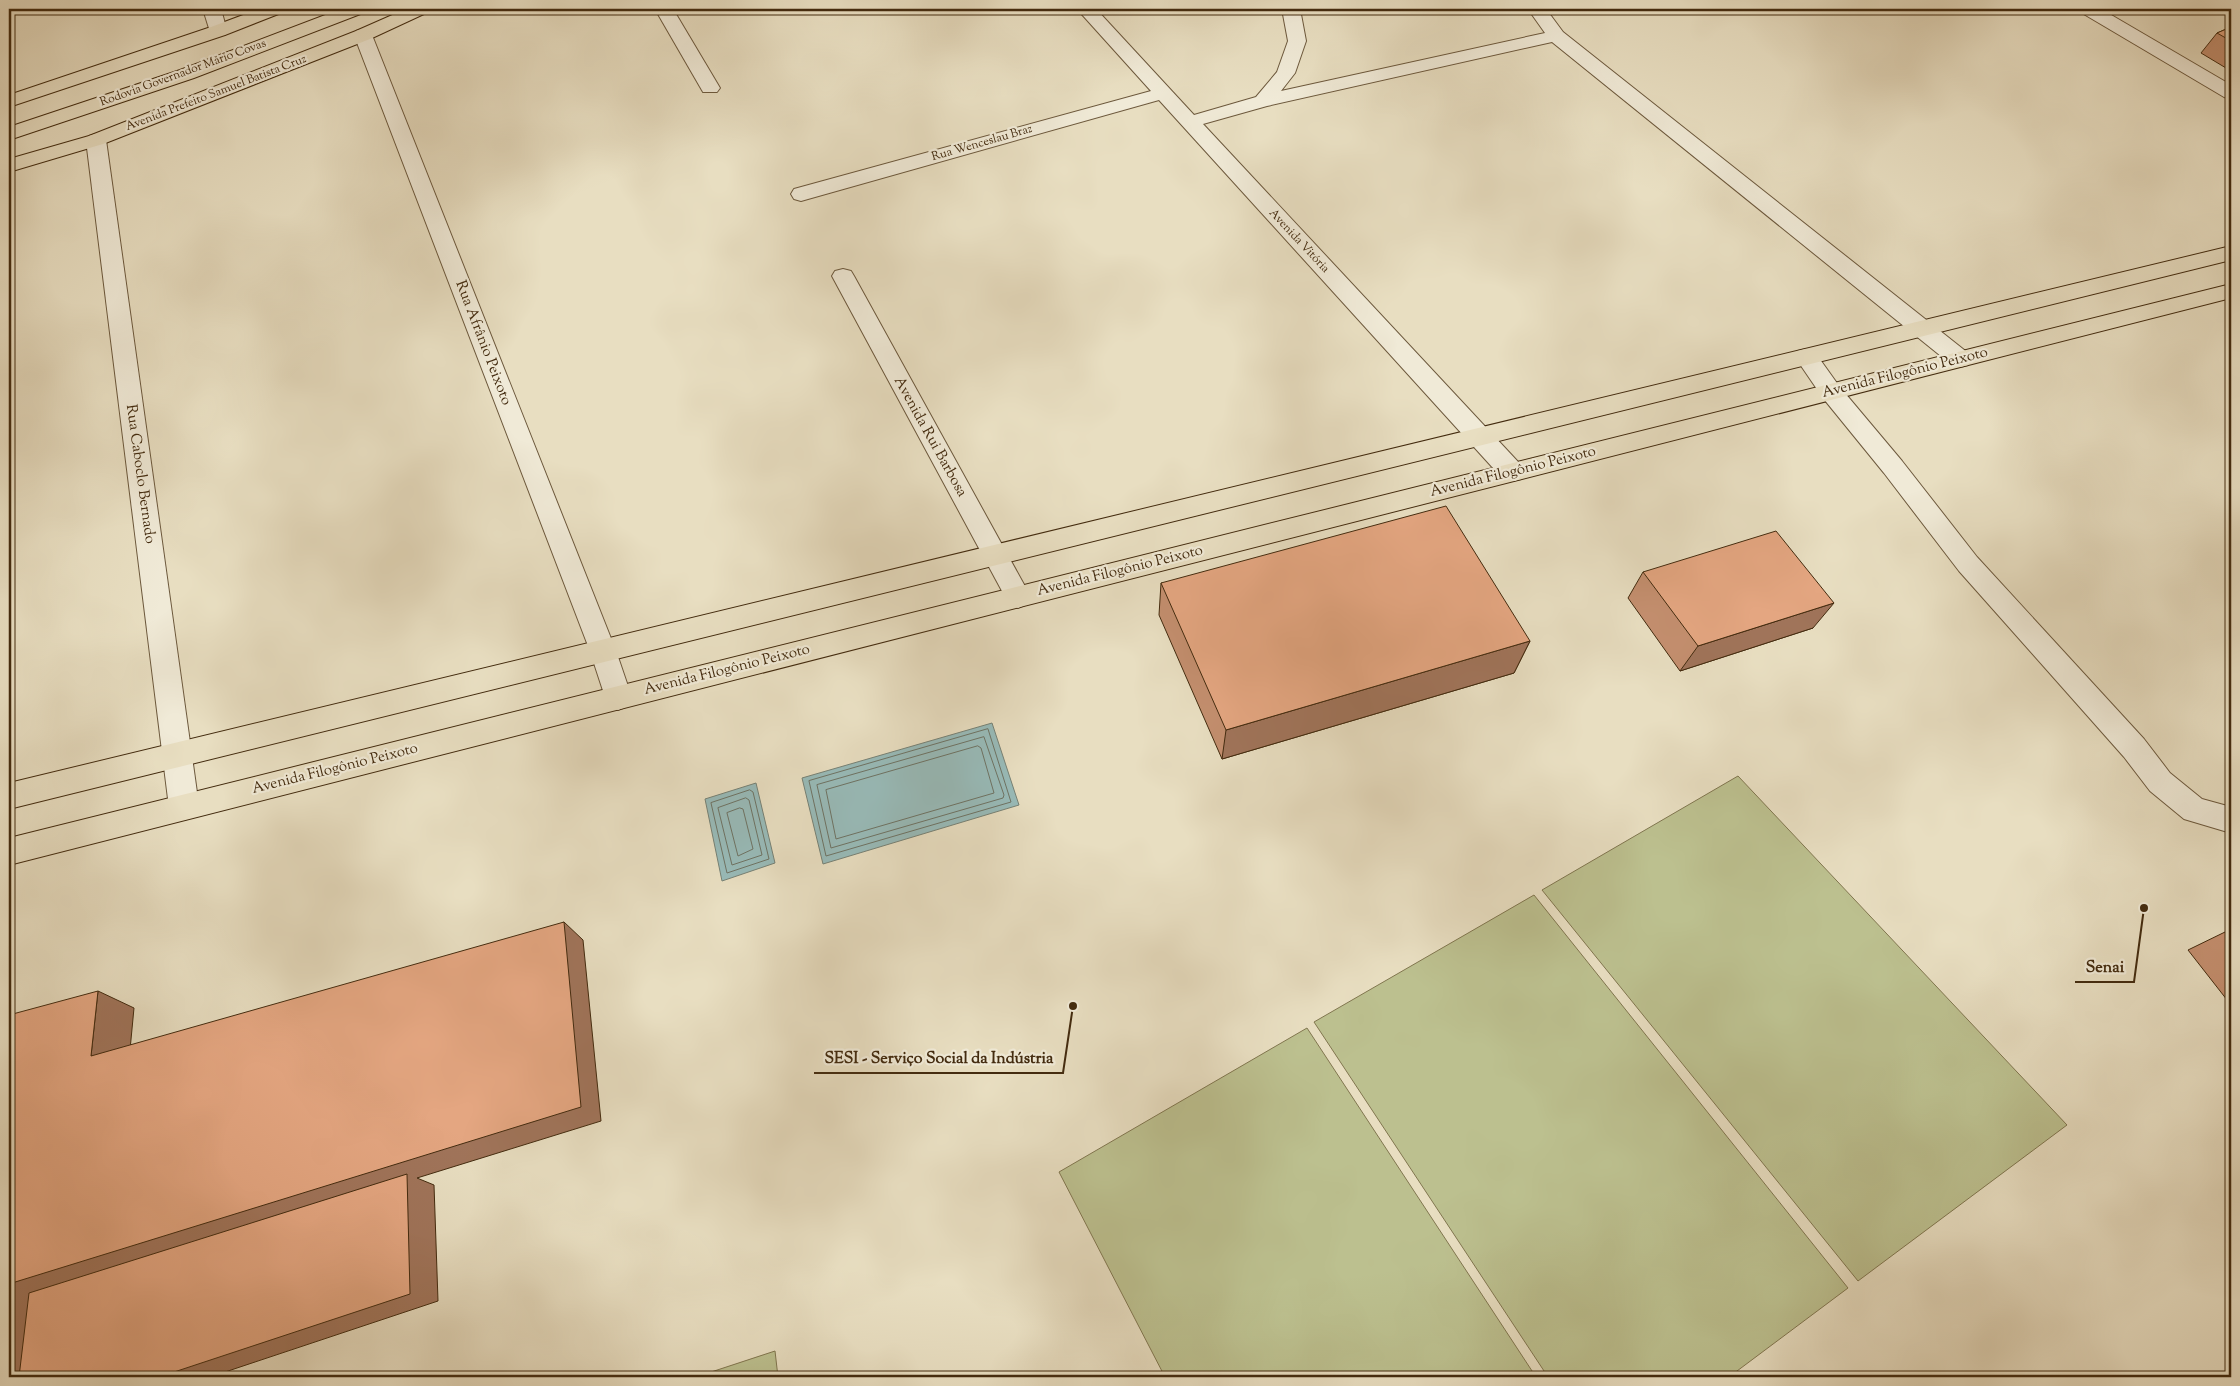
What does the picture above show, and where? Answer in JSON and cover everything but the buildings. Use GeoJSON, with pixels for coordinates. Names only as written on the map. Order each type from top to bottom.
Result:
{"type":"FeatureCollection","features":[{"type":"Feature","properties":{"kind":"main road"},"geometry":{"type":"LineString","coordinates":[[9,101],[218,31],[275,9]]}},
{"type":"Feature","properties":{"kind":"main road","name":"Rodovia Governador Mário Covas"},"geometry":{"type":"LineString","coordinates":[[9,134],[187,74],[356,9]]}},
{"type":"Feature","properties":{"kind":"main road","name":"Avenida Prefeito Samuel Batista Cruz"},"geometry":{"type":"LineString","coordinates":[[9,166],[96,140],[363,35],[420,9]]}},
{"type":"Feature","properties":{"kind":"main road"},"geometry":{"type":"LineString","coordinates":[[9,796],[2231,253]]}},
{"type":"Feature","properties":{"kind":"main road","name":"Avenida Filogônio Peixoto"},"geometry":{"type":"LineString","coordinates":[[9,852],[2231,291]]}},
{"type":"Feature","properties":{"kind":"street"},"geometry":{"type":"LineString","coordinates":[[212,9],[218,31]]}},
{"type":"Feature","properties":{"kind":"street"},"geometry":{"type":"LineString","coordinates":[[664,9],[710,88]]}},
{"type":"Feature","properties":{"kind":"street","name":"Avenida Vitória"},"geometry":{"type":"LineString","coordinates":[[1086,9],[1512,472]]}},
{"type":"Feature","properties":{"kind":"street"},"geometry":{"type":"LineString","coordinates":[[1263,101],[1286,73],[1297,41],[1291,9]]}},
{"type":"Feature","properties":{"kind":"street"},"geometry":{"type":"LineString","coordinates":[[1537,9],[1556,36],[1920,329],[1960,359]]}},
{"type":"Feature","properties":{"kind":"street"},"geometry":{"type":"LineString","coordinates":[[2088,9],[2231,93]]}},
{"type":"Feature","properties":{"kind":"street","name":"Rua Afrânio Peixoto"},"geometry":{"type":"LineString","coordinates":[[363,35],[603,651],[618,698]]}},
{"type":"Feature","properties":{"kind":"street"},"geometry":{"type":"LineString","coordinates":[[1190,122],[1263,101],[1556,36]]}},
{"type":"Feature","properties":{"kind":"street","name":"Rua Wenceslau Braz"},"geometry":{"type":"LineString","coordinates":[[801,194],[1164,93]]}},
{"type":"Feature","properties":{"kind":"street","name":"Rua Caboclo Bernado"},"geometry":{"type":"LineString","coordinates":[[96,140],[184,807]]}},
{"type":"Feature","properties":{"kind":"street","name":"Avenida Rui Barbosa"},"geometry":{"type":"LineString","coordinates":[[843,276],[1018,597]]}},
{"type":"Feature","properties":{"kind":"street"},"geometry":{"type":"LineString","coordinates":[[1806,357],[1831,392],[1893,467],[1968,564],[2134,748],[2160,782],[2194,810],[2231,820]]}},
{"type":"Feature","properties":{"kind":"green space"},"geometry":{"type":"Polygon","coordinates":[[[1738,776],[2067,1125],[1858,1281],[1542,890],[1738,776]]]}},
{"type":"Feature","properties":{"kind":"green space"},"geometry":{"type":"Polygon","coordinates":[[[1534,895],[1848,1288],[1729,1377],[1548,1377],[1314,1022],[1534,895]]]}},
{"type":"Feature","properties":{"kind":"green space"},"geometry":{"type":"Polygon","coordinates":[[[1307,1028],[1536,1377],[1165,1377],[1059,1172],[1307,1028]]]}},
{"type":"Feature","properties":{"kind":"green space"},"geometry":{"type":"Polygon","coordinates":[[[775,1351],[778,1377],[696,1377],[775,1351]]]}},
{"type":"Feature","properties":{"kind":"water"},"geometry":{"type":"Polygon","coordinates":[[[992,723],[1019,805],[823,864],[802,778],[992,723]]]}},
{"type":"Feature","properties":{"kind":"water"},"geometry":{"type":"Polygon","coordinates":[[[756,783],[775,863],[722,881],[705,799],[756,783]]]}},
{"type":"Feature","properties":{"kind":"place","name":"Senai"},"geometry":{"type":"Point","coordinates":[2144,908]}},
{"type":"Feature","properties":{"kind":"place","name":"SESI - Serviço Social da Indústria"},"geometry":{"type":"Point","coordinates":[1073,1006]}}]}
